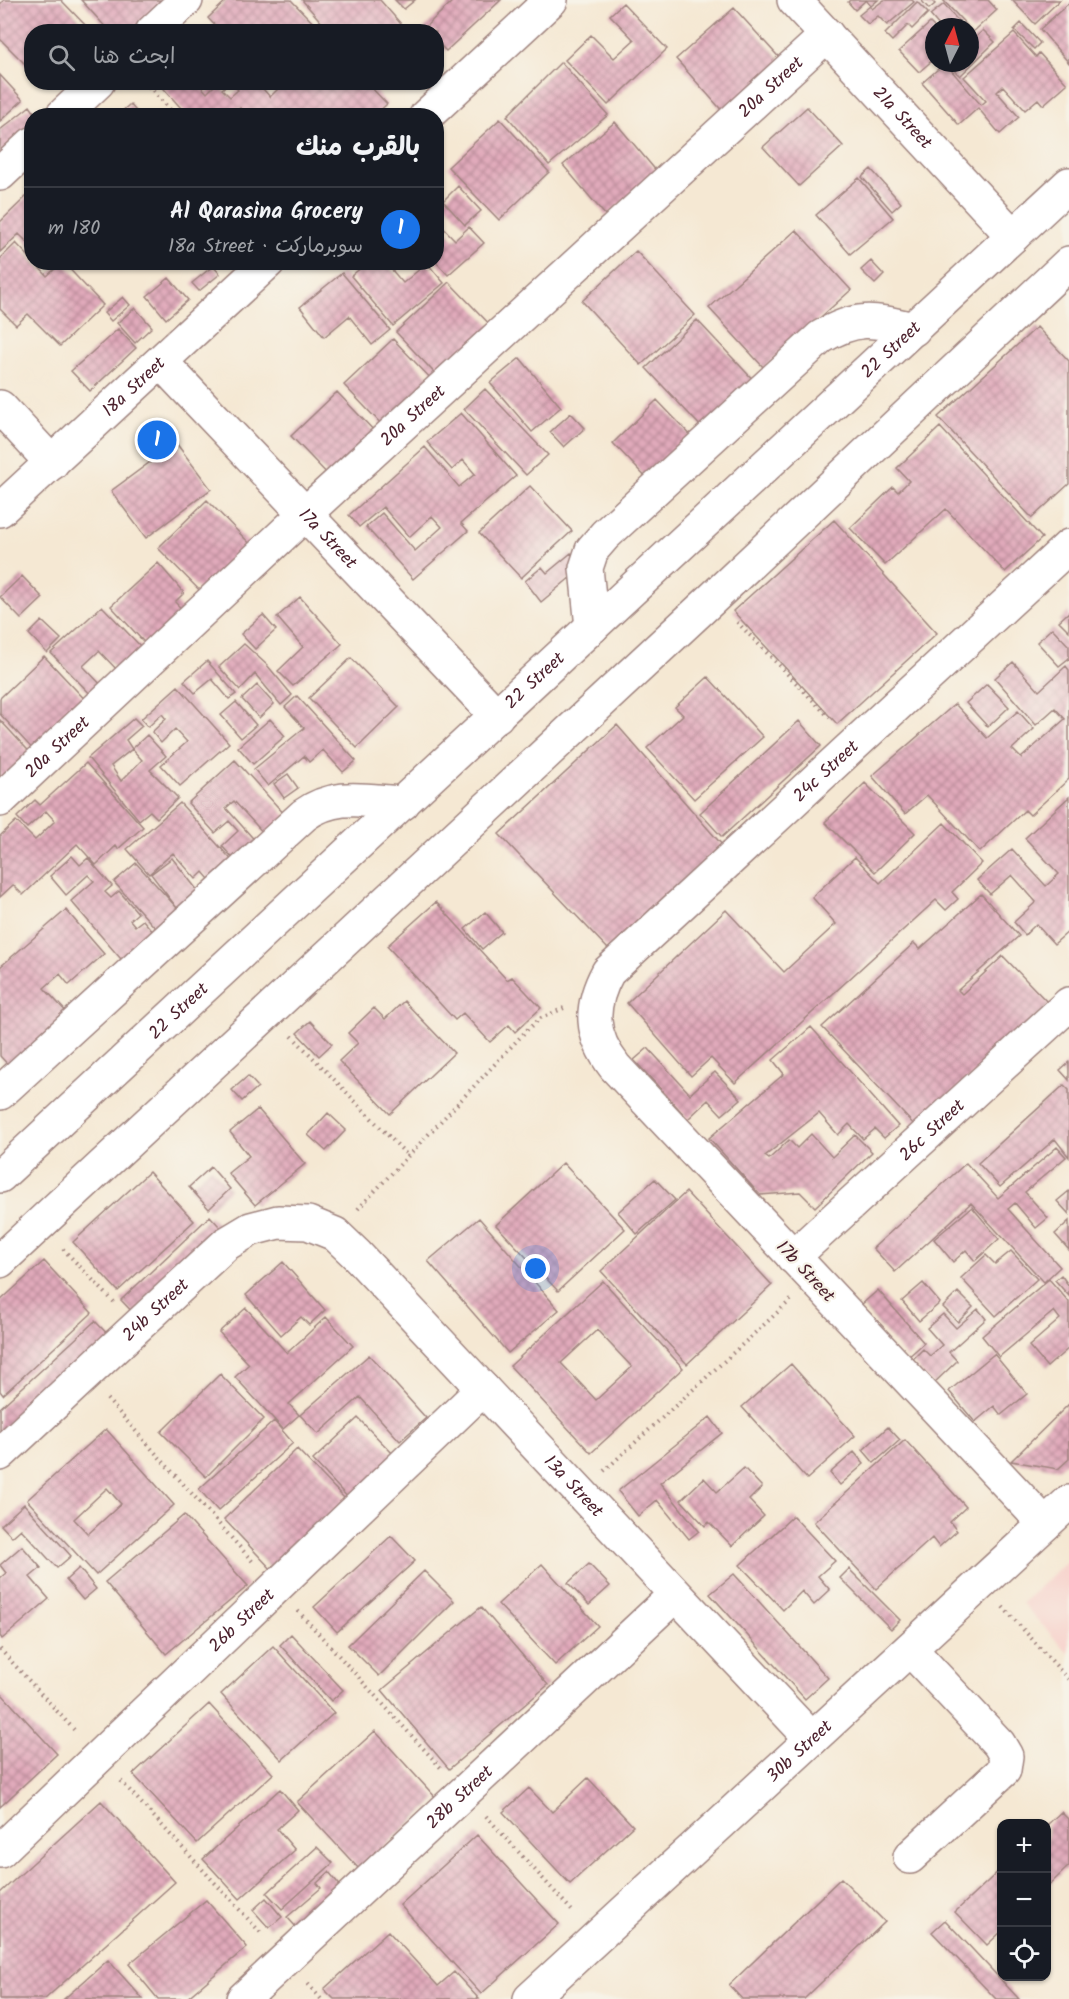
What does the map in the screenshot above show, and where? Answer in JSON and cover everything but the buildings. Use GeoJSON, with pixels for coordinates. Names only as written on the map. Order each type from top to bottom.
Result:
{"type":"FeatureCollection","features":[{"type":"Feature","properties":{"kind":"street"},"geometry":{"type":"LineString","coordinates":[[160,24],[186,0]]}},
{"type":"Feature","properties":{"kind":"street"},"geometry":{"type":"LineString","coordinates":[[435,108],[551,0]]}},
{"type":"Feature","properties":{"kind":"street","name":"21a Street"},"geometry":{"type":"LineString","coordinates":[[794,0],[1013,236]]}},
{"type":"Feature","properties":{"kind":"street","name":"20a Street"},"geometry":{"type":"LineString","coordinates":[[0,800],[306,513],[827,35]]}},
{"type":"Feature","properties":{"kind":"street"},"geometry":{"type":"LineString","coordinates":[[70,108],[90,90]]}},
{"type":"Feature","properties":{"kind":"street"},"geometry":{"type":"LineString","coordinates":[[0,174],[24,152]]}},
{"type":"Feature","properties":{"kind":"street","name":"22 Street"},"geometry":{"type":"LineString","coordinates":[[0,1176],[1069,184]]}},
{"type":"Feature","properties":{"kind":"street"},"geometry":{"type":"LineString","coordinates":[[0,1261],[713,598],[1069,263]]}},
{"type":"Feature","properties":{"kind":"street","name":"18a Street"},"geometry":{"type":"LineString","coordinates":[[0,510],[259,270]]}},
{"type":"Feature","properties":{"kind":"street"},"geometry":{"type":"LineString","coordinates":[[592,627],[586,568],[592,550],[605,536],[821,337],[839,327],[858,321],[878,321],[914,329]]}},
{"type":"Feature","properties":{"kind":"street","name":"17a Street"},"geometry":{"type":"LineString","coordinates":[[160,362],[497,716]]}},
{"type":"Feature","properties":{"kind":"street"},"geometry":{"type":"LineString","coordinates":[[0,407],[52,463]]}},
{"type":"Feature","properties":{"kind":"street","name":"24c Street"},"geometry":{"type":"LineString","coordinates":[[595,1005],[608,972],[1069,546]]}},
{"type":"Feature","properties":{"kind":"street"},"geometry":{"type":"LineString","coordinates":[[5,1080],[304,815],[317,806],[332,801],[403,803]]}},
{"type":"Feature","properties":{"kind":"street","name":"26c Street"},"geometry":{"type":"LineString","coordinates":[[803,1268],[1069,1004]]}},
{"type":"Feature","properties":{"kind":"street","name":"17b Street"},"geometry":{"type":"LineString","coordinates":[[595,1005],[598,1038],[604,1054],[615,1067],[1045,1524]]}},
{"type":"Feature","properties":{"kind":"street","name":"24b Street"},"geometry":{"type":"LineString","coordinates":[[0,1454],[226,1244],[251,1229],[278,1222],[308,1223],[334,1234]]}},
{"type":"Feature","properties":{"kind":"street","name":"13a Street"},"geometry":{"type":"LineString","coordinates":[[334,1234],[357,1255],[812,1739]]}},
{"type":"Feature","properties":{"kind":"street","name":"26b Street"},"geometry":{"type":"LineString","coordinates":[[0,1851],[483,1389]]}},
{"type":"Feature","properties":{"kind":"street","name":"30b Street"},"geometry":{"type":"LineString","coordinates":[[530,1999],[1069,1502]]}},
{"type":"Feature","properties":{"kind":"street","name":"28b Street"},"geometry":{"type":"LineString","coordinates":[[243,1999],[675,1595]]}},
{"type":"Feature","properties":{"kind":"street"},"geometry":{"type":"LineString","coordinates":[[910,1648],[999,1744],[1006,1756],[1005,1770],[910,1857]]}},
{"type":"Feature","properties":{"kind":"path"},"geometry":{"type":"LineString","coordinates":[[152,90],[169,108]]}},
{"type":"Feature","properties":{"kind":"path"},"geometry":{"type":"LineString","coordinates":[[713,598],[855,744]]}},
{"type":"Feature","properties":{"kind":"path"},"geometry":{"type":"LineString","coordinates":[[334,1234],[527,1030],[541,1018],[558,1010],[576,1005],[595,1005]]}},
{"type":"Feature","properties":{"kind":"path"},"geometry":{"type":"LineString","coordinates":[[269,1012],[408,1156]]}},
{"type":"Feature","properties":{"kind":"path"},"geometry":{"type":"LineString","coordinates":[[40,1224],[137,1327]]}},
{"type":"Feature","properties":{"kind":"path"},"geometry":{"type":"LineString","coordinates":[[580,1493],[803,1268]]}},
{"type":"Feature","properties":{"kind":"path"},"geometry":{"type":"LineString","coordinates":[[85,1375],[596,1938]]}},
{"type":"Feature","properties":{"kind":"path"},"geometry":{"type":"LineString","coordinates":[[981,1583],[1069,1680]]}},
{"type":"Feature","properties":{"kind":"path"},"geometry":{"type":"LineString","coordinates":[[0,1649],[321,1999]]}},
{"type":"Feature","properties":{"kind":"shaded area"},"geometry":{"type":"Polygon","coordinates":[[[1069,1560],[1069,1654],[1022,1603],[1069,1560]]]}},
{"type":"Feature","properties":{"kind":"place","name":"Al Qarasina Grocery"},"geometry":{"type":"Point","coordinates":[157,440]}}]}
